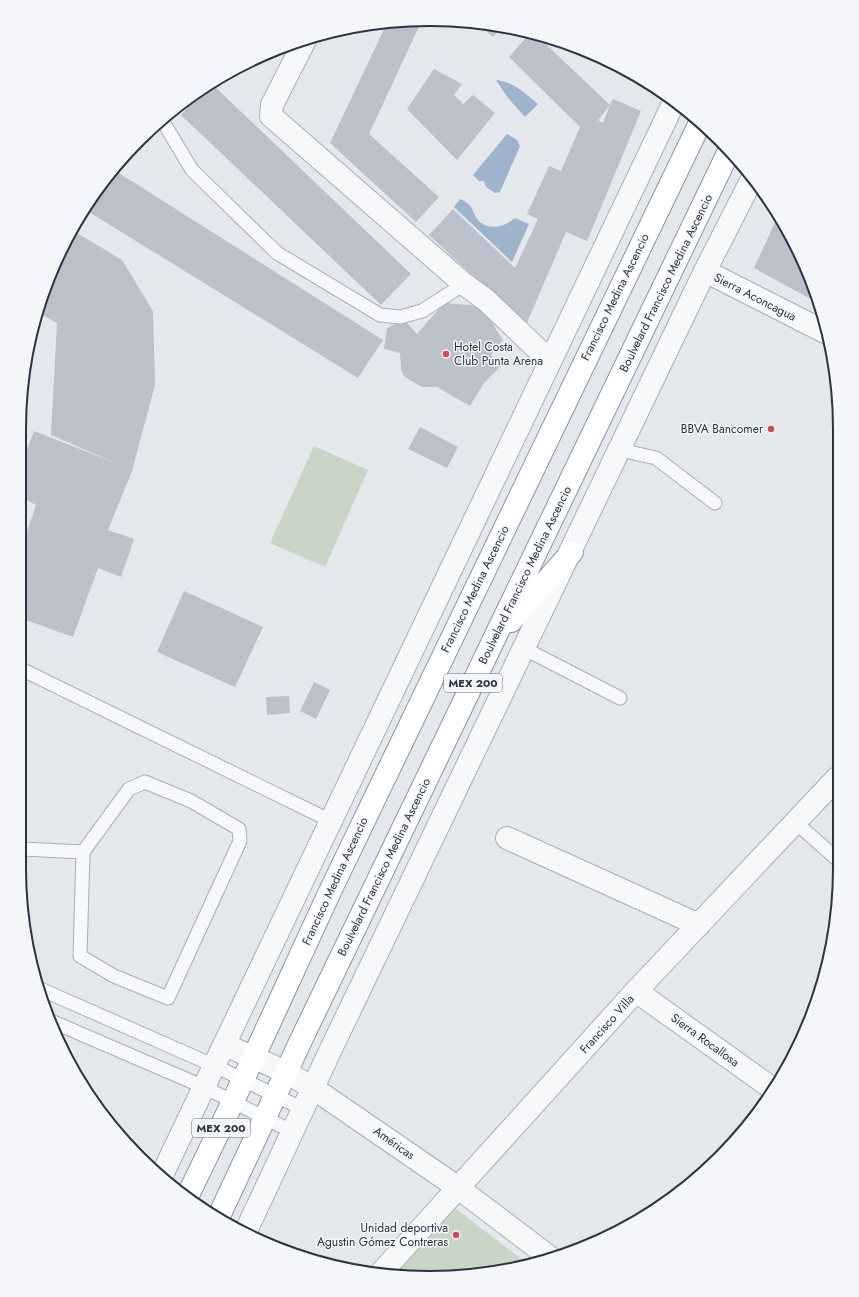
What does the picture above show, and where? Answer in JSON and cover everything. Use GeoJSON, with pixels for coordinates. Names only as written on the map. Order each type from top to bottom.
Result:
{"type":"FeatureCollection","features":[{"type":"Feature","properties":{"kind":"highway","name":"Francisco Medina Ascencio"},"geometry":{"type":"LineString","coordinates":[[253,1056],[462,616],[698,128]]}},
{"type":"Feature","properties":{"kind":"highway","name":"Boulvelard Francisco Medina Ascencio"},"geometry":{"type":"LineString","coordinates":[[221,1213],[286,1072],[727,156]]}},
{"type":"Feature","properties":{"kind":"highway"},"geometry":{"type":"LineString","coordinates":[[492,643],[572,552]]}},
{"type":"Feature","properties":{"kind":"highway","name":"MEX 200"},"geometry":{"type":"LineString","coordinates":[[189,1192],[253,1056]]}},
{"type":"Feature","properties":{"kind":"street"},"geometry":{"type":"LineString","coordinates":[[302,47],[272,105],[271,116],[464,284],[486,300],[550,361]]}},
{"type":"Feature","properties":{"kind":"street"},"geometry":{"type":"LineString","coordinates":[[164,1172],[672,107]]}},
{"type":"Feature","properties":{"kind":"street"},"geometry":{"type":"LineString","coordinates":[[248,1227],[313,1088],[572,552],[705,271],[750,184]]}},
{"type":"Feature","properties":{"kind":"street","name":"Sierra Aconcagua"},"geometry":{"type":"LineString","coordinates":[[705,271],[820,329]]}},
{"type":"Feature","properties":{"kind":"street","name":"Francisco Villa"},"geometry":{"type":"LineString","coordinates":[[385,1269],[457,1187],[636,991],[833,783]]}},
{"type":"Feature","properties":{"kind":"street"},"geometry":{"type":"LineString","coordinates":[[507,838],[699,925]]}},
{"type":"Feature","properties":{"kind":"street","name":"Sierra Rocallosa"},"geometry":{"type":"LineString","coordinates":[[636,991],[769,1086]]}},
{"type":"Feature","properties":{"kind":"street","name":"Américas"},"geometry":{"type":"LineString","coordinates":[[225,1045],[253,1056],[286,1072],[313,1088],[457,1187],[545,1254]]}},
{"type":"Feature","properties":{"kind":"lane"},"geometry":{"type":"LineString","coordinates":[[165,125],[192,170],[277,253],[380,315],[400,317],[422,311],[464,284]]}},
{"type":"Feature","properties":{"kind":"lane"},"geometry":{"type":"LineString","coordinates":[[620,450],[656,458],[715,503]]}},
{"type":"Feature","properties":{"kind":"lane"},"geometry":{"type":"LineString","coordinates":[[524,649],[620,698]]}},
{"type":"Feature","properties":{"kind":"lane"},"geometry":{"type":"LineString","coordinates":[[26,672],[331,821]]}},
{"type":"Feature","properties":{"kind":"lane"},"geometry":{"type":"LineString","coordinates":[[144,782],[191,801],[239,829],[240,841],[168,998],[114,976],[80,956],[83,852],[129,789],[144,782]]}},
{"type":"Feature","properties":{"kind":"lane"},"geometry":{"type":"LineString","coordinates":[[795,822],[833,855]]}},
{"type":"Feature","properties":{"kind":"lane"},"geometry":{"type":"LineString","coordinates":[[26,850],[83,852]]}},
{"type":"Feature","properties":{"kind":"lane"},"geometry":{"type":"LineString","coordinates":[[45,991],[215,1066],[303,1109]]}},
{"type":"Feature","properties":{"kind":"lane"},"geometry":{"type":"LineString","coordinates":[[58,1023],[233,1100],[293,1132]]}},
{"type":"Feature","properties":{"kind":"green space"},"geometry":{"type":"Polygon","coordinates":[[[314,446],[368,470],[325,567],[270,543],[314,446]]]}},
{"type":"Feature","properties":{"kind":"green space","name":"Unidad deportiva Agustin Gómez Contreras"},"geometry":{"type":"Polygon","coordinates":[[[451,1205],[522,1260],[482,1268],[456,1270],[430,1271],[391,1269],[451,1205]]]}},
{"type":"Feature","properties":{"kind":"water"},"geometry":{"type":"Polygon","coordinates":[[[496,80],[514,86],[538,104],[525,117],[508,98],[496,80]]]}},
{"type":"Feature","properties":{"kind":"water"},"geometry":{"type":"Polygon","coordinates":[[[507,134],[517,140],[520,146],[500,192],[495,193],[486,187],[484,181],[479,181],[473,175],[507,134]]]}},
{"type":"Feature","properties":{"kind":"water"},"geometry":{"type":"Polygon","coordinates":[[[460,199],[469,204],[477,219],[484,225],[494,227],[503,225],[515,218],[529,224],[512,262],[454,207],[460,199]]]}},
{"type":"Feature","properties":{"kind":"building"},"geometry":{"type":"Polygon","coordinates":[[[419,26],[369,134],[439,197],[416,222],[330,143],[384,28],[419,26]]]}},
{"type":"Feature","properties":{"kind":"building"},"geometry":{"type":"Polygon","coordinates":[[[484,29],[497,32],[493,37],[484,29]]]}},
{"type":"Feature","properties":{"kind":"building"},"geometry":{"type":"Polygon","coordinates":[[[526,38],[544,43],[610,105],[613,99],[641,111],[587,241],[566,232],[526,325],[429,235],[453,209],[515,268],[538,219],[527,214],[549,166],[561,171],[580,127],[509,57],[526,38]],[[610,105],[598,120],[603,123],[610,105]]]}},
{"type":"Feature","properties":{"kind":"building"},"geometry":{"type":"Polygon","coordinates":[[[434,69],[462,84],[454,95],[463,104],[473,95],[495,113],[457,160],[407,109],[434,69]]]}},
{"type":"Feature","properties":{"kind":"building"},"geometry":{"type":"Polygon","coordinates":[[[216,87],[411,274],[381,305],[181,115],[192,103],[216,87]]]}},
{"type":"Feature","properties":{"kind":"building"},"geometry":{"type":"Polygon","coordinates":[[[118,173],[383,340],[358,378],[90,212],[118,173]]]}},
{"type":"Feature","properties":{"kind":"building"},"geometry":{"type":"Polygon","coordinates":[[[775,222],[791,251],[812,300],[754,268],[775,222]]]}},
{"type":"Feature","properties":{"kind":"building"},"geometry":{"type":"Polygon","coordinates":[[[77,233],[122,260],[153,311],[155,385],[132,471],[108,530],[134,539],[121,577],[98,568],[73,637],[26,620],[26,534],[36,505],[26,500],[26,452],[34,431],[118,464],[51,435],[57,323],[43,315],[57,275],[77,233]]]}},
{"type":"Feature","properties":{"kind":"building","name":"Hotel Costa Club Punta Arena"},"geometry":{"type":"Polygon","coordinates":[[[444,303],[481,306],[503,340],[491,355],[501,366],[484,383],[470,406],[437,387],[422,387],[413,382],[404,376],[401,370],[400,353],[384,349],[387,328],[404,320],[417,334],[444,303]]]}},
{"type":"Feature","properties":{"kind":"building"},"geometry":{"type":"Polygon","coordinates":[[[420,427],[458,447],[447,468],[408,449],[420,427]]]}},
{"type":"Feature","properties":{"kind":"building"},"geometry":{"type":"Polygon","coordinates":[[[184,591],[263,627],[235,687],[157,652],[184,591]]]}},
{"type":"Feature","properties":{"kind":"building"},"geometry":{"type":"Polygon","coordinates":[[[314,682],[330,690],[316,719],[300,711],[314,682]]]}},
{"type":"Feature","properties":{"kind":"building"},"geometry":{"type":"Polygon","coordinates":[[[289,696],[290,713],[267,715],[266,697],[289,696]]]}},
{"type":"Feature","properties":{"kind":"place","name":"Hotel Costa Club Punta Arena"},"geometry":{"type":"Point","coordinates":[446,354]}},
{"type":"Feature","properties":{"kind":"place","name":"BBVA Bancomer"},"geometry":{"type":"Point","coordinates":[771,429]}},
{"type":"Feature","properties":{"kind":"place","name":"Unidad deportiva Agustin Gómez Contreras"},"geometry":{"type":"Point","coordinates":[456,1235]}}]}
